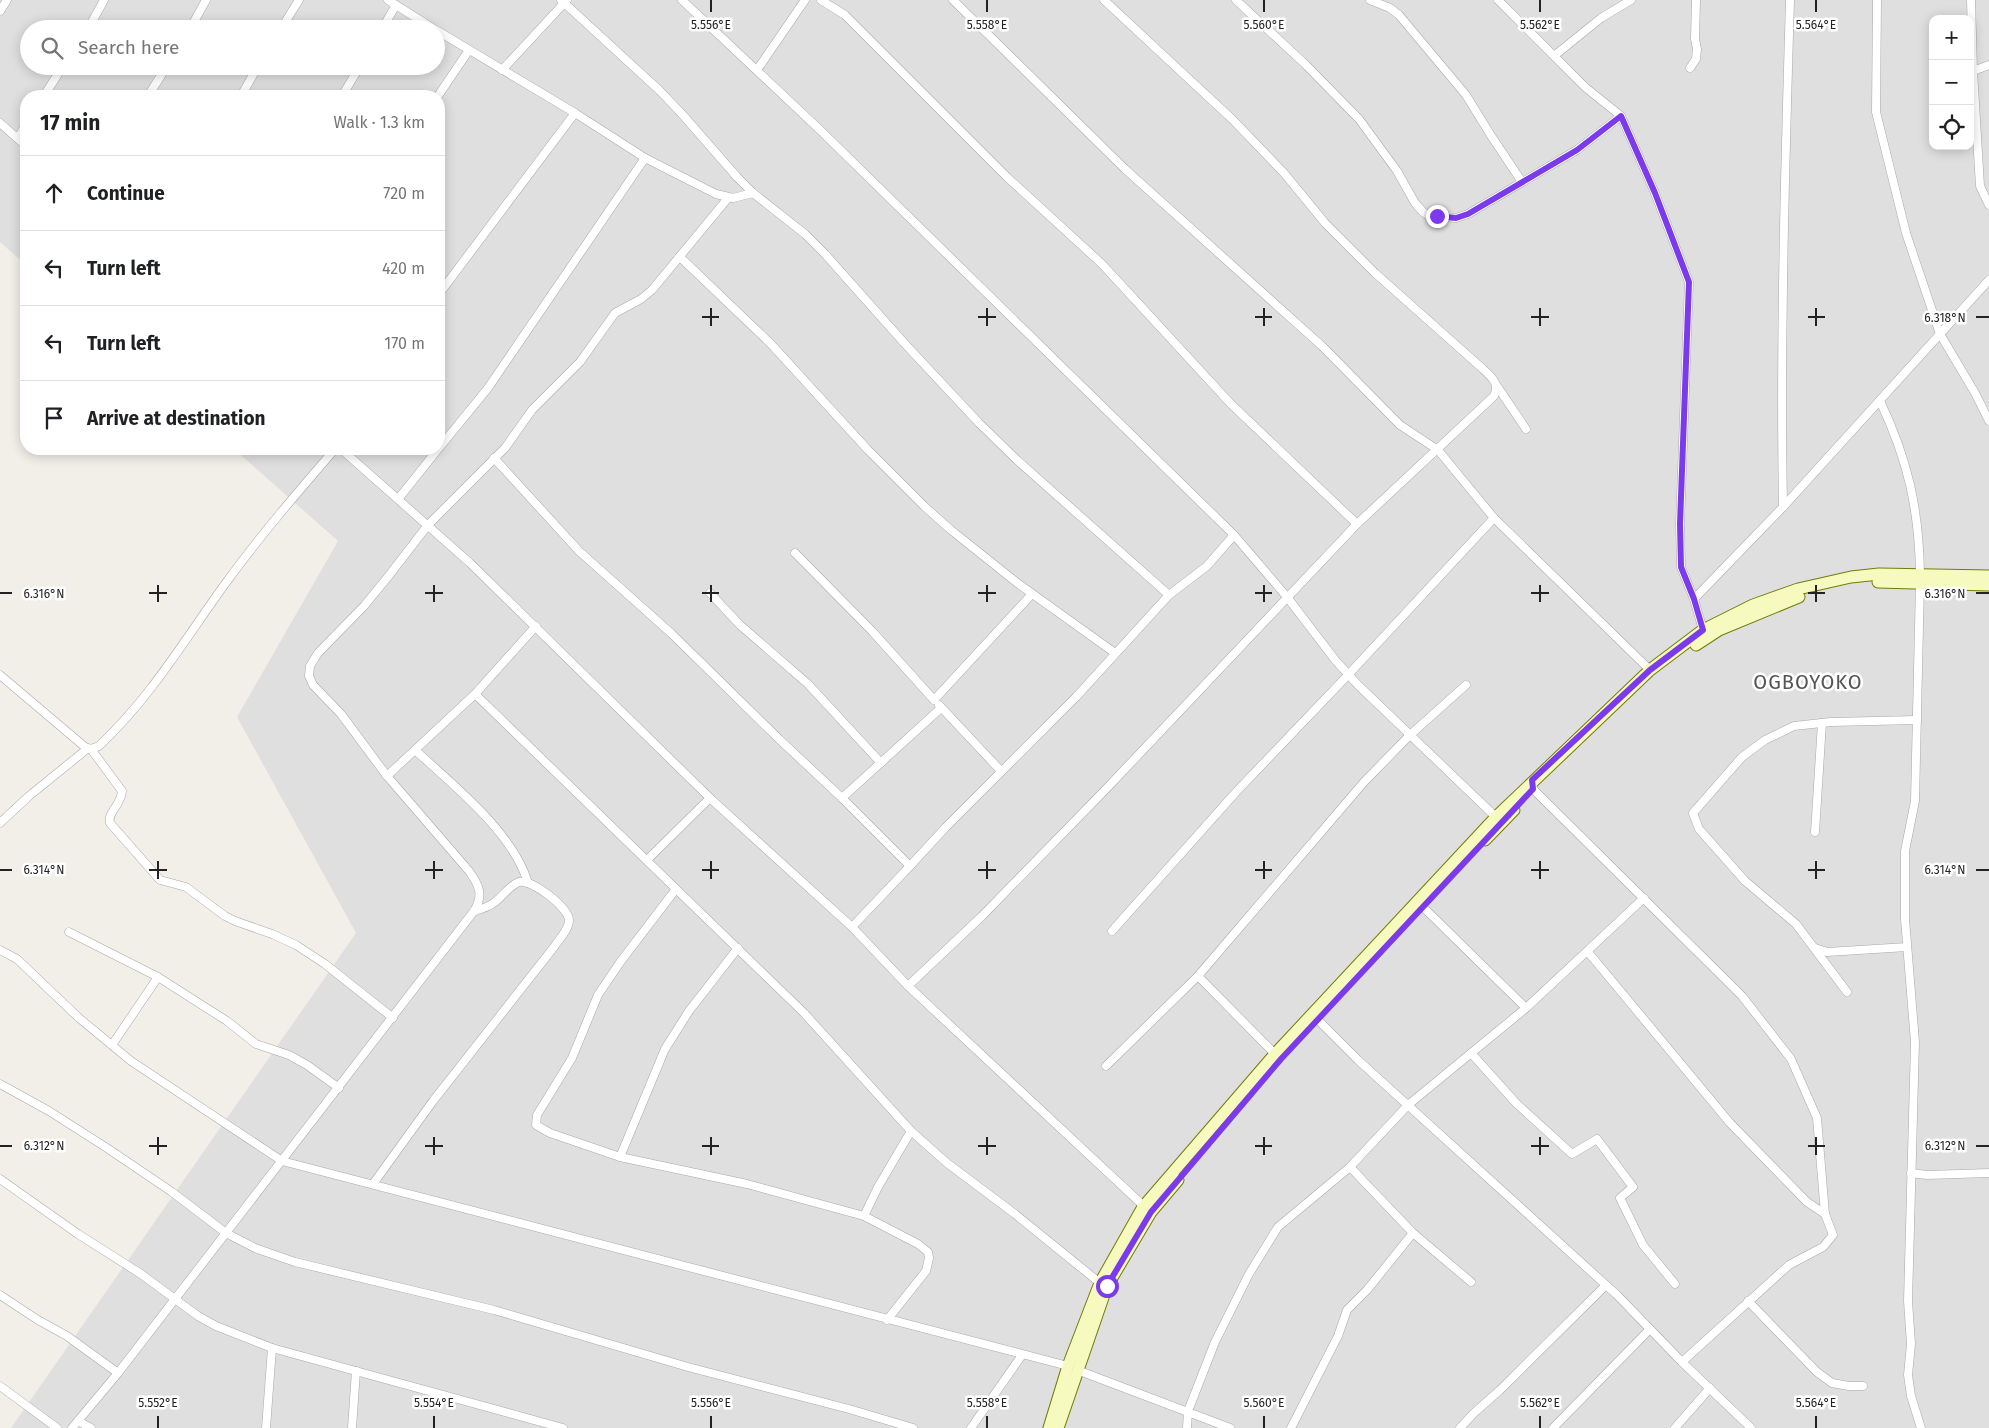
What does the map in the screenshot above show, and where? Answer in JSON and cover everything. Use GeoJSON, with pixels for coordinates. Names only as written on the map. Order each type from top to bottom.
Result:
{"type":"FeatureCollection","features":[{"type":"Feature","properties":{"kind":"main road"},"geometry":{"type":"LineString","coordinates":[[1532,785],[1655,675],[1707,636],[1798,589],[1878,574],[1920,579],[1987,581]]}},
{"type":"Feature","properties":{"kind":"main road"},"geometry":{"type":"LineString","coordinates":[[1058,1428],[1072,1368],[1100,1283],[1147,1209],[1275,1054],[1532,785],[1650,670],[1703,630],[1755,610]]}},
{"type":"Feature","properties":{"kind":"main road"},"geometry":{"type":"LineString","coordinates":[[1049,1428],[1107,1286],[1147,1209],[1317,1019],[1423,907],[1499,819]]}},
{"type":"Feature","properties":{"kind":"street"},"geometry":{"type":"LineString","coordinates":[[0,11],[6,0]]}},
{"type":"Feature","properties":{"kind":"street"},"geometry":{"type":"LineString","coordinates":[[93,20],[104,0]]}},
{"type":"Feature","properties":{"kind":"street"},"geometry":{"type":"LineString","coordinates":[[195,20],[206,0]]}},
{"type":"Feature","properties":{"kind":"street"},"geometry":{"type":"LineString","coordinates":[[287,20],[299,0]]}},
{"type":"Feature","properties":{"kind":"street"},"geometry":{"type":"LineString","coordinates":[[388,0],[420,20]]}},
{"type":"Feature","properties":{"kind":"street"},"geometry":{"type":"LineString","coordinates":[[682,0],[757,70],[1234,535],[1287,597],[1348,675],[1499,819]]}},
{"type":"Feature","properties":{"kind":"street"},"geometry":{"type":"LineString","coordinates":[[757,70],[805,0]]}},
{"type":"Feature","properties":{"kind":"street"},"geometry":{"type":"LineString","coordinates":[[821,0],[845,15],[1007,177],[1102,264],[1231,404],[1358,524]]}},
{"type":"Feature","properties":{"kind":"street"},"geometry":{"type":"LineString","coordinates":[[953,0],[1112,157],[1322,346],[1400,425],[1438,450],[1494,518],[1650,670]]}},
{"type":"Feature","properties":{"kind":"street"},"geometry":{"type":"LineString","coordinates":[[1104,0],[1232,119],[1284,172],[1325,223],[1375,273],[1496,382],[1526,429]]}},
{"type":"Feature","properties":{"kind":"street"},"geometry":{"type":"LineString","coordinates":[[1236,0],[1306,65],[1359,120],[1397,171],[1415,203],[1428,215],[1456,218],[1468,214],[1577,150],[1621,116]]}},
{"type":"Feature","properties":{"kind":"street"},"geometry":{"type":"LineString","coordinates":[[1370,0],[1390,8],[1399,15],[1453,78],[1522,182]]}},
{"type":"Feature","properties":{"kind":"street"},"geometry":{"type":"LineString","coordinates":[[1498,0],[1585,87],[1621,116],[1655,193],[1689,282],[1680,524],[1681,567],[1694,599],[1703,630]]}},
{"type":"Feature","properties":{"kind":"street"},"geometry":{"type":"LineString","coordinates":[[1554,56],[1601,18],[1631,0]]}},
{"type":"Feature","properties":{"kind":"street"},"geometry":{"type":"LineString","coordinates":[[1690,68],[1696,59],[1697,49],[1695,39],[1696,0]]}},
{"type":"Feature","properties":{"kind":"street"},"geometry":{"type":"LineString","coordinates":[[1783,507],[1781,380],[1782,243],[1790,0]]}},
{"type":"Feature","properties":{"kind":"street"},"geometry":{"type":"LineString","coordinates":[[1877,0],[1876,112],[1906,233],[1940,334],[1975,393],[1989,421]]}},
{"type":"Feature","properties":{"kind":"street"},"geometry":{"type":"LineString","coordinates":[[1971,0],[1972,60]]}},
{"type":"Feature","properties":{"kind":"street"},"geometry":{"type":"LineString","coordinates":[[502,70],[564,1],[664,96],[737,178],[786,218],[825,254],[950,393],[1017,460],[1169,595]]}},
{"type":"Feature","properties":{"kind":"street"},"geometry":{"type":"LineString","coordinates":[[387,20],[396,5]]}},
{"type":"Feature","properties":{"kind":"street"},"geometry":{"type":"LineString","coordinates":[[445,35],[575,113],[645,158],[716,194],[728,198],[739,197],[752,192]]}},
{"type":"Feature","properties":{"kind":"street"},"geometry":{"type":"LineString","coordinates":[[442,90],[469,50]]}},
{"type":"Feature","properties":{"kind":"street"},"geometry":{"type":"LineString","coordinates":[[1974,70],[1989,65]]}},
{"type":"Feature","properties":{"kind":"street"},"geometry":{"type":"LineString","coordinates":[[48,90],[57,75]]}},
{"type":"Feature","properties":{"kind":"street"},"geometry":{"type":"LineString","coordinates":[[152,90],[162,75]]}},
{"type":"Feature","properties":{"kind":"street"},"geometry":{"type":"LineString","coordinates":[[244,90],[253,75]]}},
{"type":"Feature","properties":{"kind":"street"},"geometry":{"type":"LineString","coordinates":[[346,90],[355,75]]}},
{"type":"Feature","properties":{"kind":"street"},"geometry":{"type":"LineString","coordinates":[[1974,100],[1980,186],[1989,205]]}},
{"type":"Feature","properties":{"kind":"street"},"geometry":{"type":"LineString","coordinates":[[445,286],[575,113]]}},
{"type":"Feature","properties":{"kind":"street"},"geometry":{"type":"LineString","coordinates":[[0,123],[18,138],[20,134]]}},
{"type":"Feature","properties":{"kind":"street"},"geometry":{"type":"LineString","coordinates":[[445,440],[488,388],[645,158]]}},
{"type":"Feature","properties":{"kind":"street"},"geometry":{"type":"LineString","coordinates":[[72,1428],[118,1374],[174,1299],[393,1018],[474,910],[480,898],[480,891],[474,878],[387,776],[341,714],[313,685],[309,676],[309,670],[318,653],[364,606],[428,525],[513,439],[538,403],[580,362],[615,313],[647,295],[680,258],[728,198]]}},
{"type":"Feature","properties":{"kind":"street"},"geometry":{"type":"LineString","coordinates":[[680,258],[771,344],[868,450],[924,506],[963,540],[1032,594],[1115,653]]}},
{"type":"Feature","properties":{"kind":"street"},"geometry":{"type":"LineString","coordinates":[[1694,599],[1783,507],[1989,280]]}},
{"type":"Feature","properties":{"kind":"street"},"geometry":{"type":"LineString","coordinates":[[908,986],[989,909],[1107,788],[1358,524],[1494,396],[1497,386]]}},
{"type":"Feature","properties":{"kind":"street"},"geometry":{"type":"LineString","coordinates":[[1880,401],[1896,435],[1908,471],[1916,511],[1920,579],[1915,800],[1905,851],[1905,919],[1915,1042],[1908,1300],[1911,1344],[1908,1375],[1911,1396],[1921,1428]]}},
{"type":"Feature","properties":{"kind":"street"},"geometry":{"type":"LineString","coordinates":[[0,823],[36,790],[89,749],[101,744],[143,701],[251,548],[330,455]]}},
{"type":"Feature","properties":{"kind":"street"},"geometry":{"type":"LineString","coordinates":[[348,455],[428,525],[536,626],[710,798],[852,927],[908,986],[1147,1209]]}},
{"type":"Feature","properties":{"kind":"street"},"geometry":{"type":"LineString","coordinates":[[398,498],[432,455]]}},
{"type":"Feature","properties":{"kind":"street"},"geometry":{"type":"LineString","coordinates":[[494,458],[580,551],[672,634],[910,866]]}},
{"type":"Feature","properties":{"kind":"street"},"geometry":{"type":"LineString","coordinates":[[1112,930],[1237,791],[1494,518]]}},
{"type":"Feature","properties":{"kind":"street"},"geometry":{"type":"LineString","coordinates":[[852,927],[946,827],[1076,697],[1169,595],[1207,566],[1234,535]]}},
{"type":"Feature","properties":{"kind":"street"},"geometry":{"type":"LineString","coordinates":[[795,553],[872,631],[1001,771]]}},
{"type":"Feature","properties":{"kind":"street"},"geometry":{"type":"LineString","coordinates":[[710,593],[740,625],[808,684],[880,763]]}},
{"type":"Feature","properties":{"kind":"street"},"geometry":{"type":"LineString","coordinates":[[934,700],[1032,594]]}},
{"type":"Feature","properties":{"kind":"street"},"geometry":{"type":"LineString","coordinates":[[387,776],[475,694],[536,626]]}},
{"type":"Feature","properties":{"kind":"street"},"geometry":{"type":"LineString","coordinates":[[0,675],[89,749],[122,791],[120,802],[110,816],[110,823],[160,880],[191,890],[235,922],[272,934],[296,946],[325,964],[393,1018]]}},
{"type":"Feature","properties":{"kind":"street"},"geometry":{"type":"LineString","coordinates":[[1106,1066],[1198,976],[1364,782],[1410,735],[1466,685]]}},
{"type":"Feature","properties":{"kind":"street"},"geometry":{"type":"LineString","coordinates":[[475,694],[804,1013],[910,1131],[1100,1283]]}},
{"type":"Feature","properties":{"kind":"street"},"geometry":{"type":"LineString","coordinates":[[842,798],[941,708]]}},
{"type":"Feature","properties":{"kind":"street"},"geometry":{"type":"LineString","coordinates":[[1847,992],[1796,924],[1745,881],[1699,829],[1694,813],[1742,757],[1765,740],[1794,726],[1822,723],[1917,720]]}},
{"type":"Feature","properties":{"kind":"street"},"geometry":{"type":"LineString","coordinates":[[1815,832],[1822,723]]}},
{"type":"Feature","properties":{"kind":"street"},"geometry":{"type":"LineString","coordinates":[[415,750],[477,807],[518,858],[528,883]]}},
{"type":"Feature","properties":{"kind":"street"},"geometry":{"type":"LineString","coordinates":[[1532,785],[1742,996],[1792,1059],[1817,1118],[1825,1214],[1833,1235],[1823,1248],[1789,1265],[1682,1362]]}},
{"type":"Feature","properties":{"kind":"street"},"geometry":{"type":"LineString","coordinates":[[647,860],[710,798]]}},
{"type":"Feature","properties":{"kind":"street"},"geometry":{"type":"LineString","coordinates":[[373,1184],[433,1101],[569,923],[568,915],[562,906],[528,883],[522,882],[515,884],[494,903],[474,910]]}},
{"type":"Feature","properties":{"kind":"street"},"geometry":{"type":"LineString","coordinates":[[676,889],[621,961],[598,995],[572,1058],[536,1118],[538,1127],[550,1133],[620,1157],[756,1186],[864,1216],[918,1244],[928,1252],[930,1258],[926,1271],[887,1320]]}},
{"type":"Feature","properties":{"kind":"street"},"geometry":{"type":"LineString","coordinates":[[1187,1428],[1188,1410],[1215,1342],[1249,1274],[1278,1227],[1350,1168],[1408,1105],[1526,1008],[1644,898]]}},
{"type":"Feature","properties":{"kind":"street"},"geometry":{"type":"LineString","coordinates":[[1423,907],[1526,1008]]}},
{"type":"Feature","properties":{"kind":"street"},"geometry":{"type":"LineString","coordinates":[[69,932],[158,977],[227,1021],[256,1044],[288,1055],[307,1065],[339,1088]]}},
{"type":"Feature","properties":{"kind":"street"},"geometry":{"type":"LineString","coordinates":[[1815,948],[1827,952],[1907,947]]}},
{"type":"Feature","properties":{"kind":"street"},"geometry":{"type":"LineString","coordinates":[[620,1157],[665,1049],[689,1011],[738,948]]}},
{"type":"Feature","properties":{"kind":"street"},"geometry":{"type":"LineString","coordinates":[[0,950],[18,959],[79,1018],[154,1078],[282,1161],[1072,1368],[1188,1410],[1230,1428]]}},
{"type":"Feature","properties":{"kind":"street"},"geometry":{"type":"LineString","coordinates":[[1588,952],[1730,1123],[1807,1202],[1825,1214]]}},
{"type":"Feature","properties":{"kind":"street"},"geometry":{"type":"LineString","coordinates":[[1198,976],[1275,1054]]}},
{"type":"Feature","properties":{"kind":"street"},"geometry":{"type":"LineString","coordinates":[[112,1045],[158,977]]}},
{"type":"Feature","properties":{"kind":"street"},"geometry":{"type":"LineString","coordinates":[[1317,1019],[1358,1060],[1606,1285],[1751,1428]]}},
{"type":"Feature","properties":{"kind":"street"},"geometry":{"type":"LineString","coordinates":[[1471,1053],[1516,1103],[1572,1154],[1597,1139],[1633,1187],[1620,1198],[1643,1245],[1675,1284]]}},
{"type":"Feature","properties":{"kind":"street"},"geometry":{"type":"LineString","coordinates":[[0,1084],[49,1111],[107,1148],[172,1192],[226,1232],[255,1248],[295,1262],[494,1310],[688,1367],[849,1409],[913,1428]]}},
{"type":"Feature","properties":{"kind":"street"},"geometry":{"type":"LineString","coordinates":[[864,1216],[910,1131]]}},
{"type":"Feature","properties":{"kind":"street"},"geometry":{"type":"LineString","coordinates":[[1350,1168],[1413,1233],[1471,1282]]}},
{"type":"Feature","properties":{"kind":"street"},"geometry":{"type":"LineString","coordinates":[[1911,1173],[1927,1175],[1989,1173]]}},
{"type":"Feature","properties":{"kind":"street"},"geometry":{"type":"LineString","coordinates":[[0,1179],[78,1234],[141,1274],[198,1316],[216,1326],[272,1348],[562,1428]]}},
{"type":"Feature","properties":{"kind":"street"},"geometry":{"type":"LineString","coordinates":[[1291,1428],[1338,1336],[1347,1310],[1367,1290],[1413,1233]]}},
{"type":"Feature","properties":{"kind":"street"},"geometry":{"type":"LineString","coordinates":[[1460,1428],[1606,1285]]}},
{"type":"Feature","properties":{"kind":"street"},"geometry":{"type":"LineString","coordinates":[[0,1295],[33,1317],[67,1336],[118,1374]]}},
{"type":"Feature","properties":{"kind":"street"},"geometry":{"type":"LineString","coordinates":[[1748,1301],[1817,1372],[1832,1383],[1863,1386]]}},
{"type":"Feature","properties":{"kind":"street"},"geometry":{"type":"LineString","coordinates":[[1554,1428],[1650,1329]]}},
{"type":"Feature","properties":{"kind":"street"},"geometry":{"type":"LineString","coordinates":[[266,1428],[272,1348]]}},
{"type":"Feature","properties":{"kind":"street"},"geometry":{"type":"LineString","coordinates":[[971,1428],[992,1395],[1022,1355]]}},
{"type":"Feature","properties":{"kind":"street"},"geometry":{"type":"LineString","coordinates":[[352,1428],[356,1371]]}},
{"type":"Feature","properties":{"kind":"street"},"geometry":{"type":"LineString","coordinates":[[0,1386],[56,1428]]}},
{"type":"Feature","properties":{"kind":"street"},"geometry":{"type":"LineString","coordinates":[[1674,1428],[1710,1388]]}},
{"type":"Feature","properties":{"kind":"street"},"geometry":{"type":"LineString","coordinates":[[78,1421],[92,1428]]}},
{"type":"Feature","properties":{"kind":"shaded area"},"geometry":{"type":"Polygon","coordinates":[[[0,0],[1989,0],[1989,1428],[11,1428],[356,933],[237,717],[338,541],[241,455],[445,455],[445,90],[20,90],[20,260],[0,242],[0,0]]]}},
{"type":"Feature","properties":{"kind":"district","name":"OGBOYOKO"},"geometry":{"type":"Point","coordinates":[1808,682]}},
{"type":"Feature","properties":{"kind":"route"},"geometry":{"type":"LineString","coordinates":[[1107,1286],[1151,1212],[1317,1019],[1533,789],[1532,780],[1650,670],[1703,630],[1694,599],[1681,567],[1680,524],[1689,282],[1655,193],[1621,116],[1577,150],[1468,214],[1456,218],[1437,216]]}}]}
